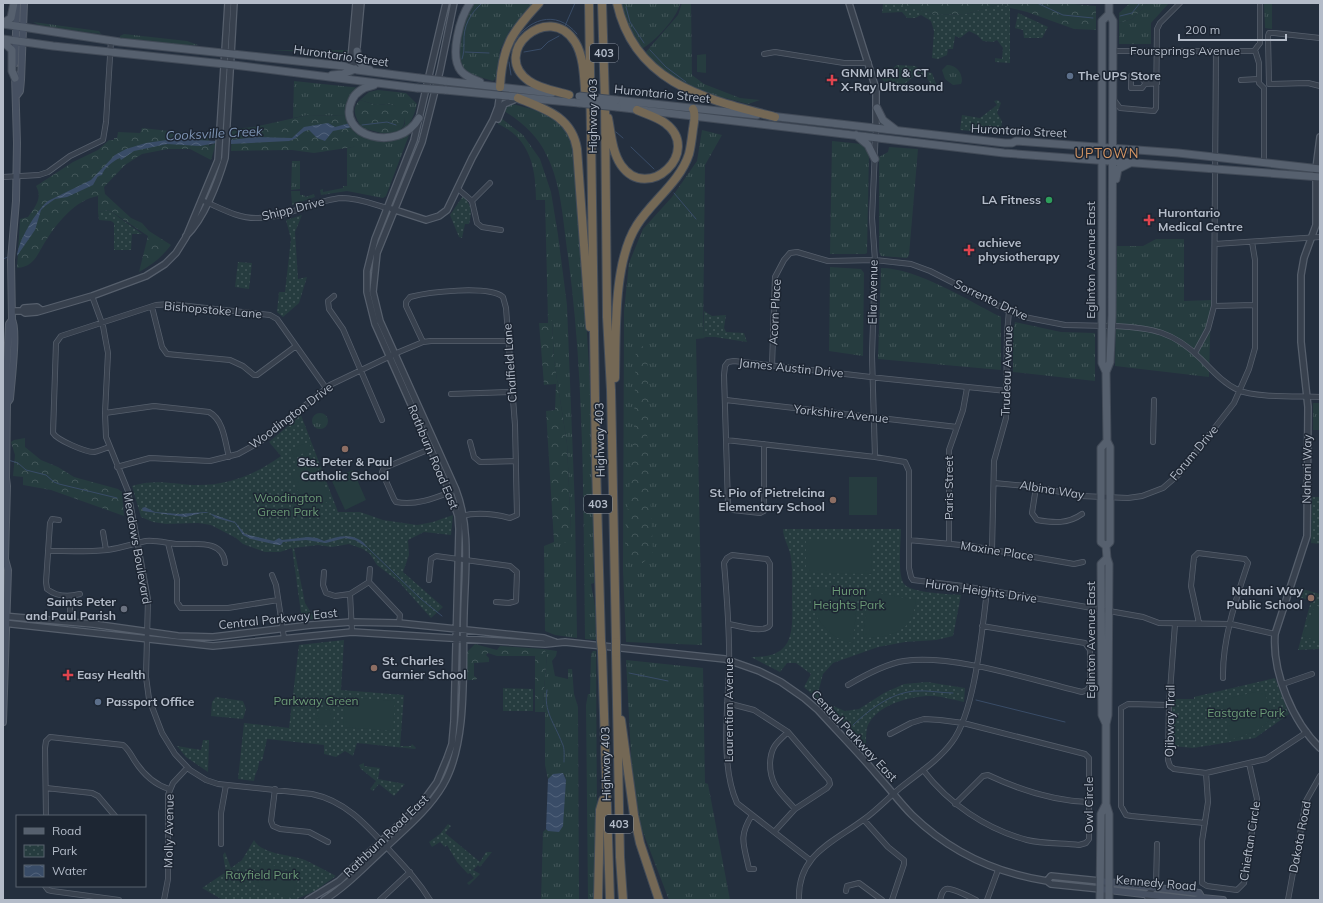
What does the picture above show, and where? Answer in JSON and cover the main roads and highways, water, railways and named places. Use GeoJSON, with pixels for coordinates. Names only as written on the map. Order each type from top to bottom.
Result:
{"type":"FeatureCollection","features":[{"type":"Feature","properties":{"kind":"highway"},"geometry":{"type":"LineString","coordinates":[[500,87],[506,46],[519,25],[539,3]]}},
{"type":"Feature","properties":{"kind":"highway","name":"Highway 403"},"geometry":{"type":"LineString","coordinates":[[589,3],[601,640],[610,900]]}},
{"type":"Feature","properties":{"kind":"highway","name":"Highway 403"},"geometry":{"type":"LineString","coordinates":[[602,3],[606,102],[607,317],[611,390],[620,857],[623,900]]}},
{"type":"Feature","properties":{"kind":"highway"},"geometry":{"type":"LineString","coordinates":[[617,3],[626,30],[635,47],[648,62],[667,79],[703,96],[775,117]]}},
{"type":"Feature","properties":{"kind":"highway"},"geometry":{"type":"LineString","coordinates":[[569,95],[536,85],[528,80],[520,71],[516,59],[518,46],[523,37],[532,30],[542,26],[556,27],[566,32],[575,42],[580,54],[587,110],[591,120]]}},
{"type":"Feature","properties":{"kind":"highway"},"geometry":{"type":"LineString","coordinates":[[518,98],[559,116],[574,136],[577,155],[591,350],[596,367]]}},
{"type":"Feature","properties":{"kind":"highway"},"geometry":{"type":"LineString","coordinates":[[606,102],[614,149],[620,164],[628,172],[635,176],[644,178],[654,177],[667,170],[673,163],[677,151],[676,137],[664,122],[637,110]]}},
{"type":"Feature","properties":{"kind":"highway"},"geometry":{"type":"LineString","coordinates":[[611,390],[615,380],[619,279],[622,258],[636,226],[684,164],[690,148],[694,112]]}},
{"type":"Feature","properties":{"kind":"highway"},"geometry":{"type":"LineString","coordinates":[[617,710],[622,723],[628,783],[637,829],[659,900]]}},
{"type":"Feature","properties":{"kind":"highway"},"geometry":{"type":"LineString","coordinates":[[598,900],[600,810],[606,791]]}},
{"type":"Feature","properties":{"kind":"main road"},"geometry":{"type":"LineString","coordinates":[[3,24],[11,18],[15,3]]}},
{"type":"Feature","properties":{"kind":"main road"},"geometry":{"type":"LineString","coordinates":[[15,3],[20,27]]}},
{"type":"Feature","properties":{"kind":"main road"},"geometry":{"type":"LineString","coordinates":[[3,722],[5,619],[8,570],[5,559],[4,530],[7,525],[4,480],[6,465],[7,403],[10,399],[15,324],[12,320],[11,260],[17,177],[17,95],[14,91],[20,27],[24,3]]}},
{"type":"Feature","properties":{"kind":"main road"},"geometry":{"type":"LineString","coordinates":[[470,3],[461,20],[458,32],[457,63],[464,75],[490,86]]}},
{"type":"Feature","properties":{"kind":"main road"},"geometry":{"type":"LineString","coordinates":[[1077,145],[1092,144],[1097,139],[1099,133],[1099,117],[1102,113],[1102,21],[1109,14],[1109,3]]}},
{"type":"Feature","properties":{"kind":"main road","name":"Eglinton Avenue East"},"geometry":{"type":"LineString","coordinates":[[1106,546],[1110,542],[1110,447],[1107,440],[1106,372],[1110,362],[1113,326],[1113,21],[1109,14]]}},
{"type":"Feature","properties":{"kind":"main road","name":"Hurontario Street"},"geometry":{"type":"LineString","coordinates":[[3,24],[112,40],[228,53],[351,70],[569,95],[579,100]]}},
{"type":"Feature","properties":{"kind":"main road"},"geometry":{"type":"LineString","coordinates":[[3,40],[12,50],[12,71],[15,78]]}},
{"type":"Feature","properties":{"kind":"main road","name":"Hurontario Street"},"geometry":{"type":"LineString","coordinates":[[3,40],[499,97],[579,100],[694,112],[856,135],[1004,153],[1318,176]]}},
{"type":"Feature","properties":{"kind":"main road"},"geometry":{"type":"LineString","coordinates":[[17,95],[20,91],[22,80],[19,42]]}},
{"type":"Feature","properties":{"kind":"main road"},"geometry":{"type":"LineString","coordinates":[[357,51],[357,57],[360,63],[374,72]]}},
{"type":"Feature","properties":{"kind":"main road"},"geometry":{"type":"LineString","coordinates":[[291,74],[330,76],[351,70]]}},
{"type":"Feature","properties":{"kind":"main road"},"geometry":{"type":"LineString","coordinates":[[389,85],[369,86],[355,95],[351,104],[350,116],[357,129],[370,136],[398,136],[413,128],[419,118]]}},
{"type":"Feature","properties":{"kind":"main road","name":"Hurontario Street"},"geometry":{"type":"LineString","coordinates":[[617,104],[637,110],[775,117],[876,127],[1004,143],[1012,143],[1016,141],[1077,145],[1216,157],[1318,168]]}},
{"type":"Feature","properties":{"kind":"main road"},"geometry":{"type":"LineString","coordinates":[[877,108],[883,120],[897,130]]}},
{"type":"Feature","properties":{"kind":"main road","name":"Eglinton Avenue East"},"geometry":{"type":"LineString","coordinates":[[1102,113],[1102,363],[1106,372]]}},
{"type":"Feature","properties":{"kind":"main road"},"geometry":{"type":"LineString","coordinates":[[1113,128],[1116,138],[1120,143],[1133,146],[1137,150]]}},
{"type":"Feature","properties":{"kind":"main road"},"geometry":{"type":"LineString","coordinates":[[856,135],[868,145],[875,159]]}},
{"type":"Feature","properties":{"kind":"main road"},"geometry":{"type":"LineString","coordinates":[[1113,194],[1116,189],[1118,169],[1127,163],[1140,162]]}},
{"type":"Feature","properties":{"kind":"main road","name":"Eglinton Avenue East"},"geometry":{"type":"LineString","coordinates":[[1107,440],[1102,448],[1101,542],[1106,546],[1107,558],[1110,564],[1108,715],[1106,724],[1106,804],[1109,814],[1109,900]]}},
{"type":"Feature","properties":{"kind":"main road","name":"Eglinton Avenue East"},"geometry":{"type":"LineString","coordinates":[[1106,724],[1102,715],[1101,564],[1107,558]]}},
{"type":"Feature","properties":{"kind":"main road"},"geometry":{"type":"LineString","coordinates":[[3,566],[5,559]]}},
{"type":"Feature","properties":{"kind":"main road","name":"Eglinton Avenue East"},"geometry":{"type":"LineString","coordinates":[[1100,900],[1101,814],[1106,804]]}},
{"type":"Feature","properties":{"kind":"main road","name":"Central Parkway East"},"geometry":{"type":"LineString","coordinates":[[1100,881],[1109,882]]}},
{"type":"Feature","properties":{"kind":"main road","name":"Kennedy Road"},"geometry":{"type":"LineString","coordinates":[[1109,882],[1199,893],[1202,898]]}},
{"type":"Feature","properties":{"kind":"main road","name":"Central Parkway East"},"geometry":{"type":"LineString","coordinates":[[1100,889],[1109,890]]}},
{"type":"Feature","properties":{"kind":"main road","name":"Kennedy Road"},"geometry":{"type":"LineString","coordinates":[[1109,890],[1195,900],[1202,898],[1223,900]]}},
{"type":"Feature","properties":{"kind":"water"},"geometry":{"type":"Polygon","coordinates":[[[328,123],[335,127],[350,123],[353,127],[333,131],[325,141],[317,138],[309,130],[289,141],[231,144],[231,140],[255,137],[292,138],[304,127],[328,123]]]}},
{"type":"Feature","properties":{"kind":"water"},"geometry":{"type":"Polygon","coordinates":[[[174,139],[216,141],[216,143],[200,146],[167,144],[134,151],[121,160],[120,158],[118,159],[107,168],[102,175],[98,176],[93,185],[67,197],[55,199],[45,206],[41,210],[35,230],[17,256],[21,242],[28,227],[38,212],[48,201],[91,180],[115,155],[126,149],[146,143],[174,139]]]}},
{"type":"Feature","properties":{"kind":"water"},"geometry":{"type":"Polygon","coordinates":[[[145,507],[155,512],[179,514],[209,513],[185,517],[143,511],[142,508],[145,507]]]}},
{"type":"Feature","properties":{"kind":"water"},"geometry":{"type":"Polygon","coordinates":[[[209,513],[235,522],[245,534],[274,541],[279,538],[282,540],[308,537],[317,538],[324,541],[336,537],[348,536],[359,539],[368,548],[355,540],[345,538],[326,543],[306,540],[283,542],[281,545],[278,545],[251,539],[243,535],[235,523],[216,518],[209,513]]]}},
{"type":"Feature","properties":{"kind":"water"},"geometry":{"type":"Polygon","coordinates":[[[563,773],[566,780],[563,826],[559,832],[548,831],[546,829],[548,779],[553,774],[563,773]]]}},
{"type":"Feature","properties":{"kind":"waterway","name":"Cooksville Creek"},"geometry":{"type":"LineString","coordinates":[[462,59],[466,26],[471,16],[482,3]]}},
{"type":"Feature","properties":{"kind":"waterway"},"geometry":{"type":"LineString","coordinates":[[565,26],[575,3]]}},
{"type":"Feature","properties":{"kind":"waterway","name":"Cooksville Creek"},"geometry":{"type":"LineString","coordinates":[[1037,3],[1063,15],[1093,18]]}},
{"type":"Feature","properties":{"kind":"waterway","name":"Cooksville Creek"},"geometry":{"type":"LineString","coordinates":[[1120,16],[1132,13],[1140,3]]}},
{"type":"Feature","properties":{"kind":"waterway"},"geometry":{"type":"LineString","coordinates":[[626,7],[630,22],[644,43]]}},
{"type":"Feature","properties":{"kind":"waterway"},"geometry":{"type":"LineString","coordinates":[[512,46],[525,29],[533,23],[542,20],[551,19],[560,21],[569,26],[577,34]]}},
{"type":"Feature","properties":{"kind":"waterway"},"geometry":{"type":"LineString","coordinates":[[524,52],[541,49],[548,42],[559,36]]}},
{"type":"Feature","properties":{"kind":"waterway"},"geometry":{"type":"LineString","coordinates":[[650,50],[666,67],[686,82]]}},
{"type":"Feature","properties":{"kind":"waterway"},"geometry":{"type":"LineString","coordinates":[[465,52],[489,53]]}},
{"type":"Feature","properties":{"kind":"waterway"},"geometry":{"type":"LineString","coordinates":[[509,62],[511,75]]}},
{"type":"Feature","properties":{"kind":"waterway","name":"Cooksville Creek"},"geometry":{"type":"LineString","coordinates":[[362,125],[387,122],[396,125]]}},
{"type":"Feature","properties":{"kind":"waterway"},"geometry":{"type":"LineString","coordinates":[[616,132],[623,138]]}},
{"type":"Feature","properties":{"kind":"waterway"},"geometry":{"type":"LineString","coordinates":[[631,147],[654,169]]}},
{"type":"Feature","properties":{"kind":"waterway"},"geometry":{"type":"LineString","coordinates":[[674,193],[696,219]]}},
{"type":"Feature","properties":{"kind":"waterway","name":"Cooksville Creek"},"geometry":{"type":"LineString","coordinates":[[3,259],[8,257]]}},
{"type":"Feature","properties":{"kind":"waterway"},"geometry":{"type":"LineString","coordinates":[[8,460],[18,463],[26,470],[46,475],[54,482],[59,484],[117,498]]}},
{"type":"Feature","properties":{"kind":"waterway"},"geometry":{"type":"LineString","coordinates":[[368,548],[421,599],[442,616]]}},
{"type":"Feature","properties":{"kind":"waterway"},"geometry":{"type":"LineString","coordinates":[[629,673],[668,681]]}},
{"type":"Feature","properties":{"kind":"waterway"},"geometry":{"type":"LineString","coordinates":[[547,690],[546,698],[548,711],[563,745],[564,762]]}},
{"type":"Feature","properties":{"kind":"waterway"},"geometry":{"type":"LineString","coordinates":[[853,725],[866,713],[889,698],[906,692],[920,691],[953,693]]}},
{"type":"Feature","properties":{"kind":"waterway"},"geometry":{"type":"LineString","coordinates":[[976,700],[1065,722]]}},
{"type":"Feature","properties":{"kind":"place","name":"The UPS Store"},"geometry":{"type":"Point","coordinates":[1070,76]}},
{"type":"Feature","properties":{"kind":"place","name":"GNMI MRI & CT X-Ray Ultrasound"},"geometry":{"type":"Point","coordinates":[832,80]}},
{"type":"Feature","properties":{"kind":"place","name":"LA Fitness"},"geometry":{"type":"Point","coordinates":[1049,200]}},
{"type":"Feature","properties":{"kind":"place","name":"Hurontario Medical Centre"},"geometry":{"type":"Point","coordinates":[1149,220]}},
{"type":"Feature","properties":{"kind":"place","name":"achieve physiotherapy"},"geometry":{"type":"Point","coordinates":[969,250]}},
{"type":"Feature","properties":{"kind":"place","name":"Sts. Peter & Paul Catholic School"},"geometry":{"type":"Point","coordinates":[345,449]}},
{"type":"Feature","properties":{"kind":"place","name":"St. Pio of Pietrelcina Elementary School"},"geometry":{"type":"Point","coordinates":[833,500]}},
{"type":"Feature","properties":{"kind":"place","name":"Nahani Way Public School"},"geometry":{"type":"Point","coordinates":[1311,598]}},
{"type":"Feature","properties":{"kind":"place","name":"Saints Peter and Paul Parish"},"geometry":{"type":"Point","coordinates":[124,609]}},
{"type":"Feature","properties":{"kind":"place","name":"St. Charles Garnier School"},"geometry":{"type":"Point","coordinates":[374,668]}},
{"type":"Feature","properties":{"kind":"place","name":"Easy Health"},"geometry":{"type":"Point","coordinates":[68,675]}},
{"type":"Feature","properties":{"kind":"place","name":"Passport Office"},"geometry":{"type":"Point","coordinates":[98,702]}},
{"type":"Feature","properties":{"kind":"district","name":"UPTOWN"},"geometry":{"type":"Point","coordinates":[1107,153]}},
{"type":"Feature","properties":{"kind":"park label","name":"Woodington Green Park"},"geometry":{"type":"Point","coordinates":[288,505]}},
{"type":"Feature","properties":{"kind":"park label","name":"Huron Heights Park"},"geometry":{"type":"Point","coordinates":[849,598]}},
{"type":"Feature","properties":{"kind":"park label","name":"Parkway Green"},"geometry":{"type":"Point","coordinates":[316,701]}},
{"type":"Feature","properties":{"kind":"park label","name":"Eastgate Park"},"geometry":{"type":"Point","coordinates":[1246,713]}},
{"type":"Feature","properties":{"kind":"park label","name":"Rayfield Park"},"geometry":{"type":"Point","coordinates":[262,875]}}]}
